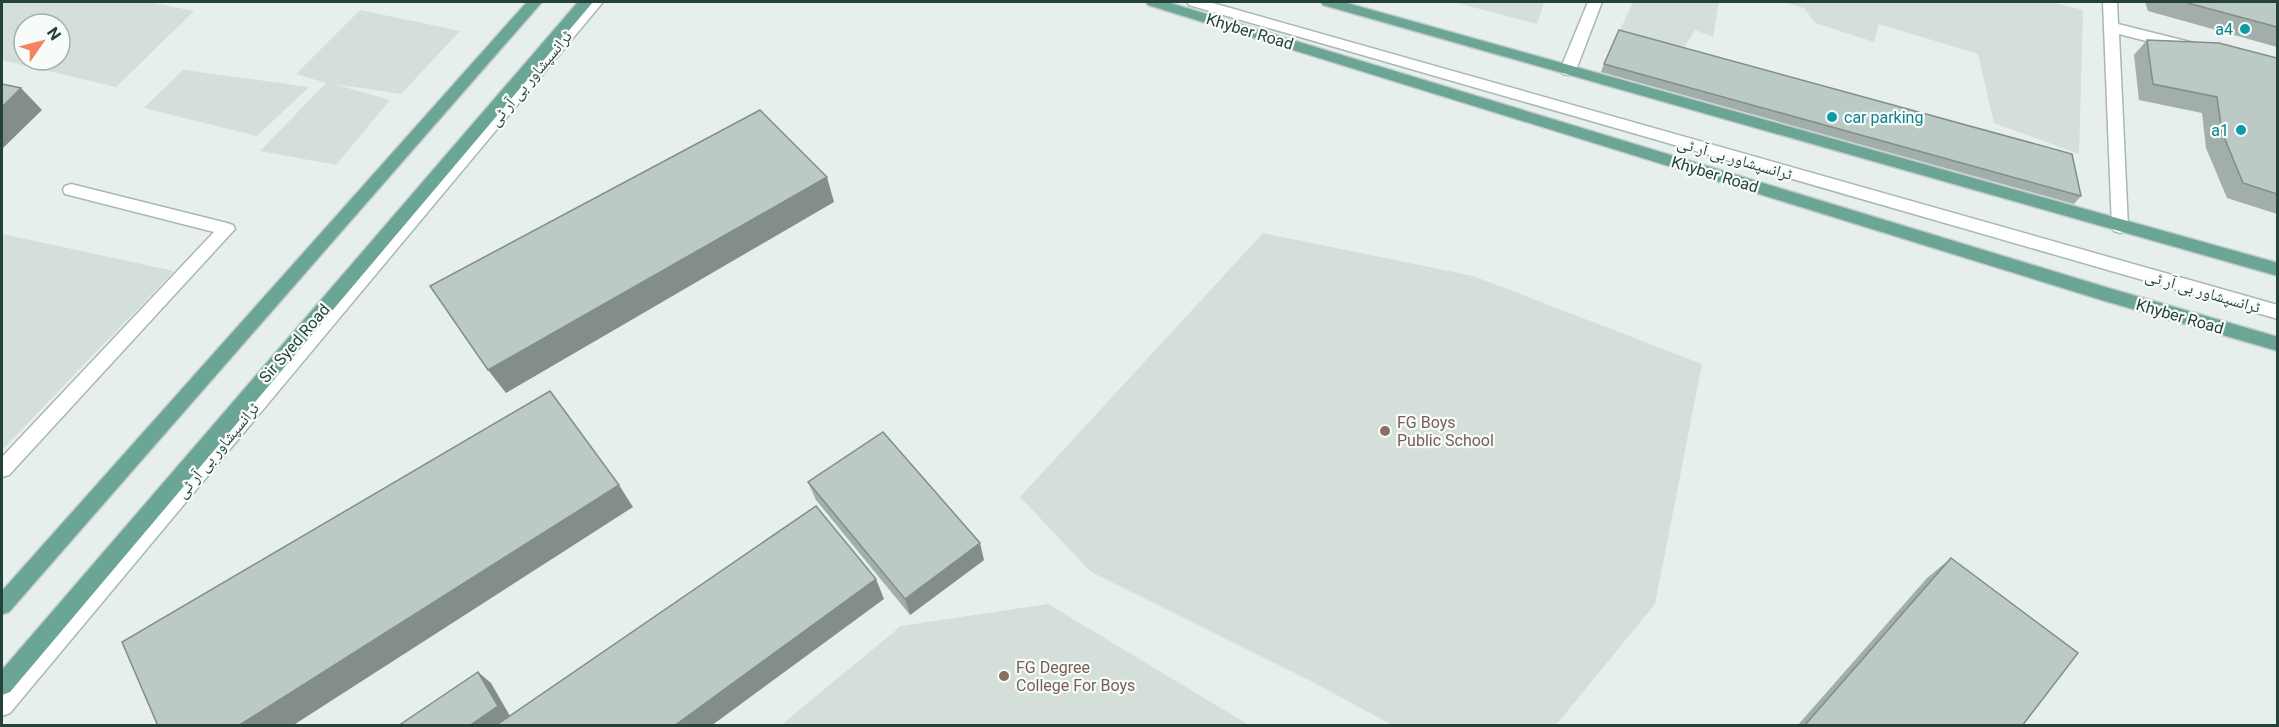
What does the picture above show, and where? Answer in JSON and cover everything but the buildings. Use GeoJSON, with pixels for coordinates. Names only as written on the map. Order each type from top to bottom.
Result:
{"type":"FeatureCollection","features":[{"type":"Feature","properties":{"kind":"main road"},"geometry":{"type":"LineString","coordinates":[[2,605],[535,2]]}},
{"type":"Feature","properties":{"kind":"main road","name":"Sir Syed Road"},"geometry":{"type":"LineString","coordinates":[[2,685],[586,2]]}},
{"type":"Feature","properties":{"kind":"main road","name":"Khyber Road"},"geometry":{"type":"LineString","coordinates":[[1153,2],[2093,290],[2277,344]]}},
{"type":"Feature","properties":{"kind":"main road"},"geometry":{"type":"LineString","coordinates":[[1328,2],[2277,270]]}},
{"type":"Feature","properties":{"kind":"street","name":"ٹرانسپشاور بی آر ٹی"},"geometry":{"type":"LineString","coordinates":[[2,706],[596,2]]}},
{"type":"Feature","properties":{"kind":"street","name":"ٹرانسپشاور بی آر ٹی"},"geometry":{"type":"LineString","coordinates":[[1194,2],[2277,312]]}},
{"type":"Feature","properties":{"kind":"street"},"geometry":{"type":"LineString","coordinates":[[1568,70],[1595,2]]}},
{"type":"Feature","properties":{"kind":"street"},"geometry":{"type":"LineString","coordinates":[[2110,2],[2120,227]]}},
{"type":"Feature","properties":{"kind":"street"},"geometry":{"type":"LineString","coordinates":[[2112,27],[2200,50]]}},
{"type":"Feature","properties":{"kind":"street"},"geometry":{"type":"LineString","coordinates":[[2,469],[228,230],[71,190]]}},
{"type":"Feature","properties":{"kind":"shaded area"},"geometry":{"type":"Polygon","coordinates":[[[2,2],[149,2],[194,11],[116,87],[53,72],[72,72],[72,12],[12,12],[12,62],[2,60],[2,2]]]}},
{"type":"Feature","properties":{"kind":"shaded area"},"geometry":{"type":"Polygon","coordinates":[[[1453,2],[1544,2],[1537,24],[1453,2]]]}},
{"type":"Feature","properties":{"kind":"shaded area"},"geometry":{"type":"Polygon","coordinates":[[[1633,2],[1719,2],[1713,37],[1695,30],[1684,48],[1620,30],[1633,2]]]}},
{"type":"Feature","properties":{"kind":"shaded area"},"geometry":{"type":"Polygon","coordinates":[[[1782,2],[2051,2],[2083,10],[2079,154],[1994,123],[1978,54],[1879,24],[1874,42],[1815,23],[1804,8],[1782,2]]]}},
{"type":"Feature","properties":{"kind":"shaded area"},"geometry":{"type":"Polygon","coordinates":[[[360,10],[460,31],[401,94],[334,84],[390,100],[336,165],[260,151],[326,83],[296,74],[360,10]]]}},
{"type":"Feature","properties":{"kind":"shaded area"},"geometry":{"type":"Polygon","coordinates":[[[183,70],[309,87],[257,136],[144,108],[183,70]]]}},
{"type":"Feature","properties":{"kind":"shaded area","name":"FG Boys Public School"},"geometry":{"type":"Polygon","coordinates":[[[1263,233],[1473,276],[1702,364],[1655,604],[1556,725],[1392,725],[1309,680],[1091,572],[1020,497],[1263,233]]]}},
{"type":"Feature","properties":{"kind":"shaded area"},"geometry":{"type":"Polygon","coordinates":[[[2,234],[174,271],[2,450],[2,234]]]}},
{"type":"Feature","properties":{"kind":"shaded area","name":"FG Degree College For Boys"},"geometry":{"type":"Polygon","coordinates":[[[1048,604],[1249,725],[781,725],[901,626],[1048,604]]]}},
{"type":"Feature","properties":{"kind":"place","name":"a4"},"geometry":{"type":"Point","coordinates":[2245,29]}},
{"type":"Feature","properties":{"kind":"place","name":"car parking"},"geometry":{"type":"Point","coordinates":[1832,117]}},
{"type":"Feature","properties":{"kind":"place","name":"a1"},"geometry":{"type":"Point","coordinates":[2241,130]}},
{"type":"Feature","properties":{"kind":"place","name":"FG Boys Public School"},"geometry":{"type":"Point","coordinates":[1385,431]}},
{"type":"Feature","properties":{"kind":"place","name":"FG Degree College For Boys"},"geometry":{"type":"Point","coordinates":[1004,676]}}]}
